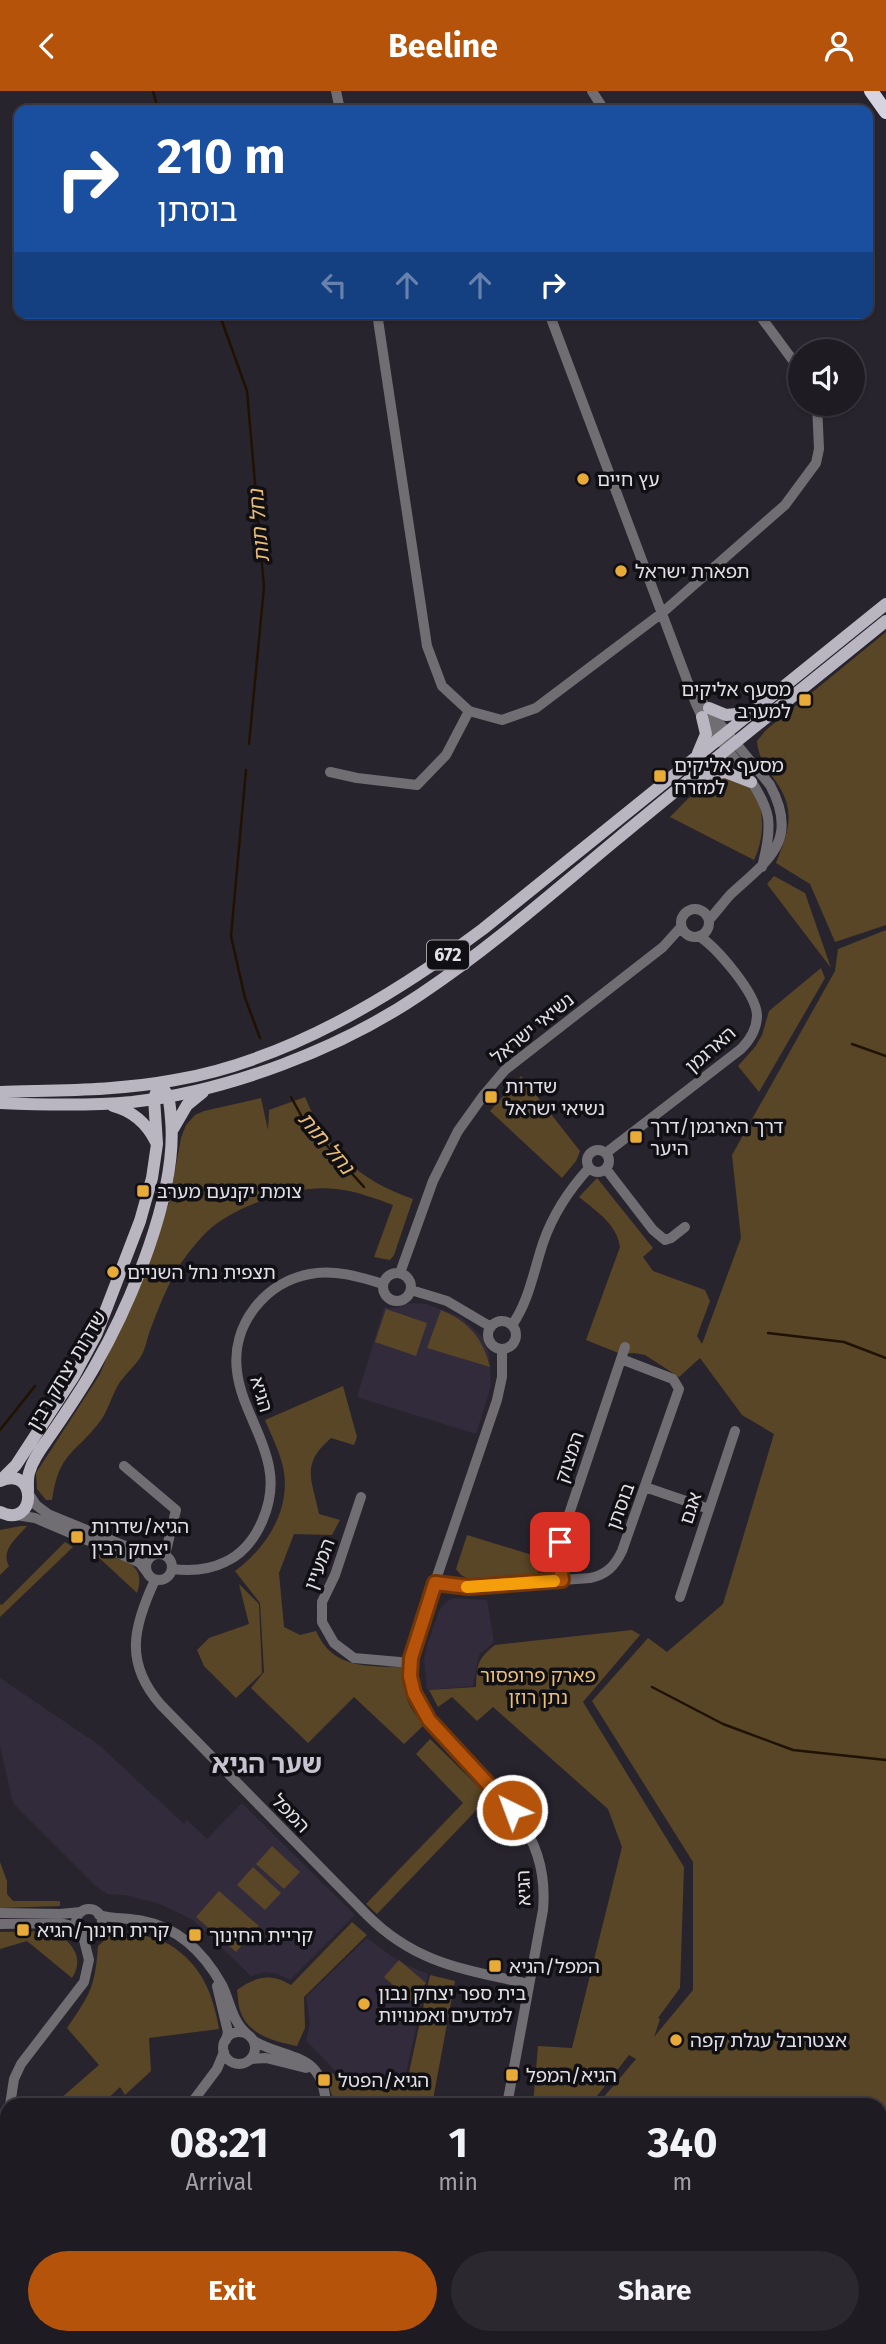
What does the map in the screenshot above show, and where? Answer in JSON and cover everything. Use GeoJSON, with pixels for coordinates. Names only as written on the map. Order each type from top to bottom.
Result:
{"type":"FeatureCollection","features":[{"type":"Feature","properties":{"kind":"highway"},"geometry":{"type":"LineString","coordinates":[[871,91],[886,112]]}},
{"type":"Feature","properties":{"kind":"main road","name":"672"},"geometry":{"type":"LineString","coordinates":[[0,1092],[111,1089],[208,1074],[324,1029],[400,987],[483,929],[886,604]]}},
{"type":"Feature","properties":{"kind":"main road","name":"672"},"geometry":{"type":"LineString","coordinates":[[0,1103],[102,1104],[169,1096],[211,1087],[325,1047],[377,1022],[420,995],[511,929],[618,838],[886,621]]}},
{"type":"Feature","properties":{"kind":"main road"},"geometry":{"type":"LineString","coordinates":[[697,756],[706,734],[705,712],[733,716],[751,712]]}},
{"type":"Feature","properties":{"kind":"main road"},"geometry":{"type":"LineString","coordinates":[[697,776],[725,772],[751,782]]}},
{"type":"Feature","properties":{"kind":"main road"},"geometry":{"type":"LineString","coordinates":[[159,1083],[169,1096]]}},
{"type":"Feature","properties":{"kind":"main road","name":"שדרות יצחק רבין"},"geometry":{"type":"LineString","coordinates":[[1,1480],[16,1465],[64,1394],[96,1335],[146,1203],[157,1144],[154,1098],[159,1083]]}},
{"type":"Feature","properties":{"kind":"main road"},"geometry":{"type":"LineString","coordinates":[[172,1132],[187,1105],[211,1087]]}},
{"type":"Feature","properties":{"kind":"main road","name":"שדרות יצחק רבין"},"geometry":{"type":"LineString","coordinates":[[6,1515],[24,1510],[28,1504],[28,1479],[34,1459],[85,1384],[124,1311],[159,1214],[170,1163],[172,1132],[169,1096]]}},
{"type":"Feature","properties":{"kind":"main road"},"geometry":{"type":"LineString","coordinates":[[102,1104],[131,1113],[146,1126],[157,1144]]}},
{"type":"Feature","properties":{"kind":"main road"},"geometry":{"type":"LineString","coordinates":[[1,1480],[15,1478],[26,1485],[29,1492]]}},
{"type":"Feature","properties":{"kind":"street"},"geometry":{"type":"LineString","coordinates":[[378,319],[427,646],[442,686],[469,711],[502,720],[536,708],[662,613],[785,505],[816,463],[818,416]]}},
{"type":"Feature","properties":{"kind":"street"},"geometry":{"type":"LineString","coordinates":[[551,319],[693,691],[731,746],[764,804],[768,817],[762,867]]}},
{"type":"Feature","properties":{"kind":"street"},"geometry":{"type":"LineString","coordinates":[[762,319],[788,354]]}},
{"type":"Feature","properties":{"kind":"street"},"geometry":{"type":"LineString","coordinates":[[330,772],[417,785],[446,755],[469,711]]}},
{"type":"Feature","properties":{"kind":"street","name":"נשיאי ישראל"},"geometry":{"type":"LineString","coordinates":[[663,947],[695,937],[729,897],[762,867],[778,843],[781,811],[770,785],[731,746]]}},
{"type":"Feature","properties":{"kind":"street","name":"נשיאי ישראל"},"geometry":{"type":"LineString","coordinates":[[400,1273],[433,1181],[458,1131],[505,1070],[663,947],[681,927],[684,913],[729,897]]}},
{"type":"Feature","properties":{"kind":"street"},"geometry":{"type":"LineString","coordinates":[[698,908],[705,913],[708,924]]}},
{"type":"Feature","properties":{"kind":"street","name":"הארגמן"},"geometry":{"type":"LineString","coordinates":[[606,1153],[741,1049],[754,1031],[757,1014],[752,999],[711,944],[708,924]]}},
{"type":"Feature","properties":{"kind":"street"},"geometry":{"type":"LineString","coordinates":[[681,927],[695,937]]}},
{"type":"Feature","properties":{"kind":"street","name":"הארגמן"},"geometry":{"type":"LineString","coordinates":[[695,937],[711,944]]}},
{"type":"Feature","properties":{"kind":"street"},"geometry":{"type":"LineString","coordinates":[[600,1150],[606,1153],[609,1163],[606,1169],[599,1172],[589,1168],[587,1158],[590,1152],[600,1150]]}},
{"type":"Feature","properties":{"kind":"street"},"geometry":{"type":"LineString","coordinates":[[512,1325],[501,1321],[491,1327],[489,1339],[494,1346],[502,1349],[510,1346],[515,1338],[512,1325],[524,1303],[553,1218],[571,1188],[589,1168]]}},
{"type":"Feature","properties":{"kind":"street"},"geometry":{"type":"LineString","coordinates":[[606,1169],[653,1230],[665,1240],[685,1227]]}},
{"type":"Feature","properties":{"kind":"street","name":"הגיא"},"geometry":{"type":"LineString","coordinates":[[172,1569],[206,1568],[231,1559],[255,1535],[268,1503],[271,1485],[268,1461],[241,1394],[236,1368],[238,1344],[245,1323],[257,1304],[290,1279],[311,1273],[345,1274],[383,1284]]}},
{"type":"Feature","properties":{"kind":"street"},"geometry":{"type":"LineString","coordinates":[[400,1273],[408,1277],[411,1290],[406,1298],[396,1301],[387,1297],[383,1284],[391,1274],[400,1273]]}},
{"type":"Feature","properties":{"kind":"street"},"geometry":{"type":"LineString","coordinates":[[411,1290],[457,1305],[491,1327]]}},
{"type":"Feature","properties":{"kind":"street","name":"המצוק"},"geometry":{"type":"LineString","coordinates":[[562,1580],[559,1556],[562,1535],[625,1347]]}},
{"type":"Feature","properties":{"kind":"street","name":"הגיא"},"geometry":{"type":"LineString","coordinates":[[502,1349],[502,1377],[497,1400],[416,1638],[411,1663],[411,1685],[423,1711],[519,1819],[539,1857],[544,1899],[508,2098]]}},
{"type":"Feature","properties":{"kind":"street","name":"בוסתן"},"geometry":{"type":"LineString","coordinates":[[435,1583],[469,1587],[595,1577],[607,1572],[614,1565],[622,1551],[678,1397],[679,1387],[673,1380],[621,1359]]}},
{"type":"Feature","properties":{"kind":"street","name":"אגם"},"geometry":{"type":"LineString","coordinates":[[680,1597],[735,1431]]}},
{"type":"Feature","properties":{"kind":"street"},"geometry":{"type":"LineString","coordinates":[[124,1466],[176,1510],[160,1554],[147,1561],[146,1571]]}},
{"type":"Feature","properties":{"kind":"street"},"geometry":{"type":"LineString","coordinates":[[645,1487],[709,1509]]}},
{"type":"Feature","properties":{"kind":"street"},"geometry":{"type":"LineString","coordinates":[[6,1515],[35,1518],[129,1558],[141,1565],[155,1580],[167,1578],[172,1569],[171,1561],[160,1554],[135,1550],[48,1514],[36,1505],[29,1492]]}},
{"type":"Feature","properties":{"kind":"street","name":"המעיין"},"geometry":{"type":"LineString","coordinates":[[361,1497],[335,1575],[322,1602],[322,1622],[334,1643],[354,1658],[411,1663]]}},
{"type":"Feature","properties":{"kind":"street","name":"המפל"},"geometry":{"type":"LineString","coordinates":[[155,1580],[140,1616],[135,1654],[142,1680],[161,1705],[369,1918],[395,1940],[435,1961],[528,1984]]}},
{"type":"Feature","properties":{"kind":"street"},"geometry":{"type":"LineString","coordinates":[[0,1913],[60,1915],[89,1909],[99,1915],[170,1929],[184,1938],[211,1965],[237,2023],[264,2047],[293,2055],[311,2066],[323,2087],[325,2098]]}},
{"type":"Feature","properties":{"kind":"street"},"geometry":{"type":"LineString","coordinates":[[11,2098],[14,2079],[21,2064],[84,1982],[89,1960],[76,1919],[81,1912]]}},
{"type":"Feature","properties":{"kind":"street"},"geometry":{"type":"LineString","coordinates":[[99,1915],[102,1922],[100,1928]]}},
{"type":"Feature","properties":{"kind":"street"},"geometry":{"type":"LineString","coordinates":[[0,1924],[60,1923],[90,1934],[100,1928],[133,1920]]}},
{"type":"Feature","properties":{"kind":"street"},"geometry":{"type":"LineString","coordinates":[[196,2098],[217,2069],[228,2032],[216,1975]]}},
{"type":"Feature","properties":{"kind":"street"},"geometry":{"type":"LineString","coordinates":[[226,2040],[232,2033],[250,2037]]}},
{"type":"Feature","properties":{"kind":"street"},"geometry":{"type":"LineString","coordinates":[[246,2061],[255,2050],[250,2037]]}},
{"type":"Feature","properties":{"kind":"street"},"geometry":{"type":"LineString","coordinates":[[224,2052],[229,2060],[246,2061]]}},
{"type":"Feature","properties":{"kind":"street"},"geometry":{"type":"LineString","coordinates":[[206,2085],[228,2067],[260,2057],[291,2063],[316,2073]]}},
{"type":"Feature","properties":{"kind":"shaded area"},"geometry":{"type":"Polygon","coordinates":[[[411,1303],[426,1304],[461,1317],[482,1337],[489,1353],[491,1386],[476,1434],[357,1397],[384,1308],[411,1303]]]}},
{"type":"Feature","properties":{"kind":"shaded area"},"geometry":{"type":"Polygon","coordinates":[[[454,1598],[487,1600],[494,1642],[479,1655],[473,1686],[427,1690],[424,1660],[427,1645],[439,1611],[446,1602],[454,1598]]]}},
{"type":"Feature","properties":{"kind":"shaded area"},"geometry":{"type":"Polygon","coordinates":[[[0,1678],[99,1745],[184,1824],[187,1820],[207,1839],[242,1803],[355,1915],[290,1980],[265,1972],[251,1976],[193,1920],[160,1904],[125,1895],[107,1894],[13,1803],[0,1746],[0,1678]]]}},
{"type":"Feature","properties":{"kind":"shaded area","name":"בית ספר יצחק נבון למדעים ואמנויות"},"geometry":{"type":"Polygon","coordinates":[[[367,1938],[401,1963],[428,1974],[405,2078],[337,2073],[306,2040],[310,2023],[306,1997],[367,1938]]]}},
{"type":"Feature","properties":{"kind":"green space"},"geometry":{"type":"Polygon","coordinates":[[[886,632],[886,925],[835,942],[810,884],[776,863],[785,839],[788,809],[780,788],[762,760],[757,741],[766,730],[886,632]]]}},
{"type":"Feature","properties":{"kind":"green space"},"geometry":{"type":"Polygon","coordinates":[[[724,777],[746,785],[758,801],[762,832],[754,860],[670,817],[701,787],[724,777]]]}},
{"type":"Feature","properties":{"kind":"green space"},"geometry":{"type":"Polygon","coordinates":[[[774,876],[805,893],[831,968],[767,884],[774,876]]]}},
{"type":"Feature","properties":{"kind":"green space","name":"פארק פרופסור נתן רוזן"},"geometry":{"type":"Polygon","coordinates":[[[886,930],[886,2098],[603,2098],[636,2059],[629,2055],[595,2098],[534,2098],[538,2046],[572,2048],[622,1847],[608,1809],[493,1707],[477,1721],[452,1697],[438,1707],[429,1690],[476,1687],[479,1663],[495,1645],[632,1630],[640,1635],[583,1702],[684,1867],[680,1988],[658,2018],[660,2019],[654,2037],[693,1990],[693,1862],[592,1701],[648,1638],[667,1652],[723,1604],[774,1434],[742,1415],[700,1358],[679,1377],[645,1355],[621,1354],[586,1340],[620,1247],[615,1231],[599,1213],[579,1197],[597,1178],[653,1248],[643,1257],[653,1271],[705,1290],[710,1301],[697,1336],[702,1344],[741,1238],[732,1155],[835,971],[838,949],[886,930]]]}},
{"type":"Feature","properties":{"kind":"green space"},"geometry":{"type":"Polygon","coordinates":[[[821,968],[825,978],[759,1092],[738,1066],[762,1035],[769,1011],[821,968]]]}},
{"type":"Feature","properties":{"kind":"green space"},"geometry":{"type":"Polygon","coordinates":[[[521,1076],[580,1151],[576,1161],[562,1178],[490,1111],[521,1076]]]}},
{"type":"Feature","properties":{"kind":"green space"},"geometry":{"type":"Polygon","coordinates":[[[305,1097],[323,1133],[347,1161],[376,1183],[413,1199],[394,1255],[390,1260],[374,1257],[393,1205],[350,1191],[321,1188],[288,1193],[254,1204],[223,1219],[202,1237],[177,1269],[142,1354],[119,1383],[101,1420],[64,1462],[52,1500],[46,1500],[37,1489],[36,1473],[100,1374],[169,1203],[181,1138],[186,1125],[195,1115],[204,1111],[261,1098],[268,1130],[269,1110],[305,1097]]]}},
{"type":"Feature","properties":{"kind":"green space"},"geometry":{"type":"Polygon","coordinates":[[[386,1309],[427,1323],[416,1356],[375,1342],[386,1309]]]}},
{"type":"Feature","properties":{"kind":"green space"},"geometry":{"type":"Polygon","coordinates":[[[441,1310],[467,1325],[479,1339],[490,1367],[427,1348],[441,1310]]]}},
{"type":"Feature","properties":{"kind":"green space"},"geometry":{"type":"Polygon","coordinates":[[[343,1386],[357,1437],[354,1445],[331,1438],[315,1456],[311,1473],[319,1514],[340,1520],[332,1535],[294,1534],[279,1573],[284,1627],[300,1635],[316,1631],[332,1653],[353,1663],[405,1667],[407,1699],[424,1725],[404,1744],[354,1697],[308,1743],[251,1688],[264,1672],[260,1603],[235,1571],[256,1552],[273,1528],[279,1515],[285,1487],[281,1459],[265,1420],[343,1386]]]}},
{"type":"Feature","properties":{"kind":"green space"},"geometry":{"type":"Polygon","coordinates":[[[27,1526],[8,1549],[9,1566],[0,1575],[0,1530],[27,1526]]]}},
{"type":"Feature","properties":{"kind":"green space"},"geometry":{"type":"Polygon","coordinates":[[[467,1535],[545,1559],[543,1567],[533,1575],[469,1579],[456,1569],[467,1535]]]}},
{"type":"Feature","properties":{"kind":"green space"},"geometry":{"type":"Polygon","coordinates":[[[65,1542],[73,1547],[0,1617],[0,1604],[2,1605],[65,1542]]]}},
{"type":"Feature","properties":{"kind":"green space"},"geometry":{"type":"Polygon","coordinates":[[[95,1554],[122,1560],[135,1568],[139,1582],[137,1593],[95,1554]]]}},
{"type":"Feature","properties":{"kind":"green space"},"geometry":{"type":"Polygon","coordinates":[[[239,1584],[259,1604],[262,1673],[236,1698],[204,1666],[197,1650],[209,1638],[249,1624],[239,1584]]]}},
{"type":"Feature","properties":{"kind":"green space"},"geometry":{"type":"Polygon","coordinates":[[[430,1739],[489,1797],[377,1914],[366,1904],[463,1803],[416,1754],[430,1739]]]}},
{"type":"Feature","properties":{"kind":"green space"},"geometry":{"type":"Polygon","coordinates":[[[272,1846],[300,1872],[284,1889],[256,1864],[272,1846]]]}},
{"type":"Feature","properties":{"kind":"green space"},"geometry":{"type":"Polygon","coordinates":[[[0,1862],[7,1881],[7,1894],[13,1901],[60,1901],[60,1906],[0,1908],[0,1862]]]}},
{"type":"Feature","properties":{"kind":"green space"},"geometry":{"type":"Polygon","coordinates":[[[253,1867],[281,1893],[265,1910],[237,1885],[253,1867]]]}},
{"type":"Feature","properties":{"kind":"green space"},"geometry":{"type":"Polygon","coordinates":[[[219,1891],[259,1926],[236,1952],[196,1917],[219,1891]]]}},
{"type":"Feature","properties":{"kind":"green space"},"geometry":{"type":"Polygon","coordinates":[[[352,1922],[367,1935],[304,1997],[305,2028],[297,2046],[272,2040],[250,2027],[240,2010],[237,1990],[256,1979],[269,1977],[291,1985],[352,1922]]]}},
{"type":"Feature","properties":{"kind":"green space"},"geometry":{"type":"Polygon","coordinates":[[[51,1931],[70,1944],[77,1956],[76,1970],[72,1978],[27,1941],[0,1949],[0,1932],[51,1931]]]}},
{"type":"Feature","properties":{"kind":"green space"},"geometry":{"type":"Polygon","coordinates":[[[138,1934],[166,1943],[181,1953],[204,1981],[219,2029],[149,2038],[151,2071],[125,2095],[120,2087],[108,2098],[61,2098],[99,2065],[67,2028],[90,1990],[98,1946],[109,1936],[138,1934]]]}},
{"type":"Feature","properties":{"kind":"green space"},"geometry":{"type":"Polygon","coordinates":[[[399,1960],[426,1983],[411,2001],[384,1977],[399,1960]]]}},
{"type":"Feature","properties":{"kind":"green space"},"geometry":{"type":"Polygon","coordinates":[[[430,1975],[455,1981],[433,2098],[333,2098],[326,2077],[333,2073],[335,2077],[377,2083],[382,2079],[407,2082],[430,1975]]]}},
{"type":"Feature","properties":{"kind":"waterway","name":"נחל תות"},"geometry":{"type":"LineString","coordinates":[[153,91],[157,105]]}},
{"type":"Feature","properties":{"kind":"waterway","name":"נחל תות"},"geometry":{"type":"LineString","coordinates":[[221,319],[247,391],[264,587],[249,744]]}},
{"type":"Feature","properties":{"kind":"waterway","name":"נחל תות"},"geometry":{"type":"LineString","coordinates":[[246,770],[231,936],[245,998],[260,1038]]}},
{"type":"Feature","properties":{"kind":"waterway"},"geometry":{"type":"LineString","coordinates":[[852,1044],[886,1056]]}},
{"type":"Feature","properties":{"kind":"waterway","name":"נחל תות"},"geometry":{"type":"LineString","coordinates":[[291,1097],[303,1119],[364,1187]]}},
{"type":"Feature","properties":{"kind":"waterway"},"geometry":{"type":"LineString","coordinates":[[768,1333],[844,1342],[886,1358]]}},
{"type":"Feature","properties":{"kind":"waterway"},"geometry":{"type":"LineString","coordinates":[[0,1430],[35,1386]]}},
{"type":"Feature","properties":{"kind":"waterway"},"geometry":{"type":"LineString","coordinates":[[652,1687],[723,1724],[793,1750],[886,1760]]}},
{"type":"Feature","properties":{"kind":"slow traffic"},"geometry":{"type":"LineString","coordinates":[[467,1587],[554,1581]]}},
{"type":"Feature","properties":{"kind":"place","name":"עץ חיים"},"geometry":{"type":"Point","coordinates":[583,479]}},
{"type":"Feature","properties":{"kind":"place","name":"תפארת ישראל"},"geometry":{"type":"Point","coordinates":[621,571]}},
{"type":"Feature","properties":{"kind":"place","name":"מסעף אליקים למערב"},"geometry":{"type":"Point","coordinates":[805,700]}},
{"type":"Feature","properties":{"kind":"place","name":"מסעף אליקים למזרח"},"geometry":{"type":"Point","coordinates":[660,776]}},
{"type":"Feature","properties":{"kind":"place","name":"שדרות נשיאי ישראל"},"geometry":{"type":"Point","coordinates":[491,1097]}},
{"type":"Feature","properties":{"kind":"place","name":"דרך הארגמן/דרך היער"},"geometry":{"type":"Point","coordinates":[636,1137]}},
{"type":"Feature","properties":{"kind":"place","name":"צומת יקנעם מערב"},"geometry":{"type":"Point","coordinates":[143,1191]}},
{"type":"Feature","properties":{"kind":"place","name":"תצפית נחל השניים"},"geometry":{"type":"Point","coordinates":[113,1272]}},
{"type":"Feature","properties":{"kind":"place","name":"הגיא/שדרות יצחק רבין"},"geometry":{"type":"Point","coordinates":[77,1537]}},
{"type":"Feature","properties":{"kind":"place","name":"קרית חינוך/הגיא"},"geometry":{"type":"Point","coordinates":[23,1930]}},
{"type":"Feature","properties":{"kind":"place","name":"קריית החינוך"},"geometry":{"type":"Point","coordinates":[195,1935]}},
{"type":"Feature","properties":{"kind":"place","name":"המפל/הגיא"},"geometry":{"type":"Point","coordinates":[495,1966]}},
{"type":"Feature","properties":{"kind":"place","name":"בית ספר יצחק נבון למדעים ואמנויות"},"geometry":{"type":"Point","coordinates":[364,2004]}},
{"type":"Feature","properties":{"kind":"place","name":"אצטרובל עגלת קפה"},"geometry":{"type":"Point","coordinates":[676,2040]}},
{"type":"Feature","properties":{"kind":"place","name":"הגיא/המפל"},"geometry":{"type":"Point","coordinates":[512,2075]}},
{"type":"Feature","properties":{"kind":"place","name":"הגיא/הפטל"},"geometry":{"type":"Point","coordinates":[324,2080]}},
{"type":"Feature","properties":{"kind":"district","name":"שער הגיא"},"geometry":{"type":"Point","coordinates":[267,1764]}},
{"type":"Feature","properties":{"kind":"route"},"geometry":{"type":"LineString","coordinates":[[512,1810],[423,1711],[411,1685],[411,1658],[435,1583],[469,1587],[562,1580],[560,1542]]}}]}
